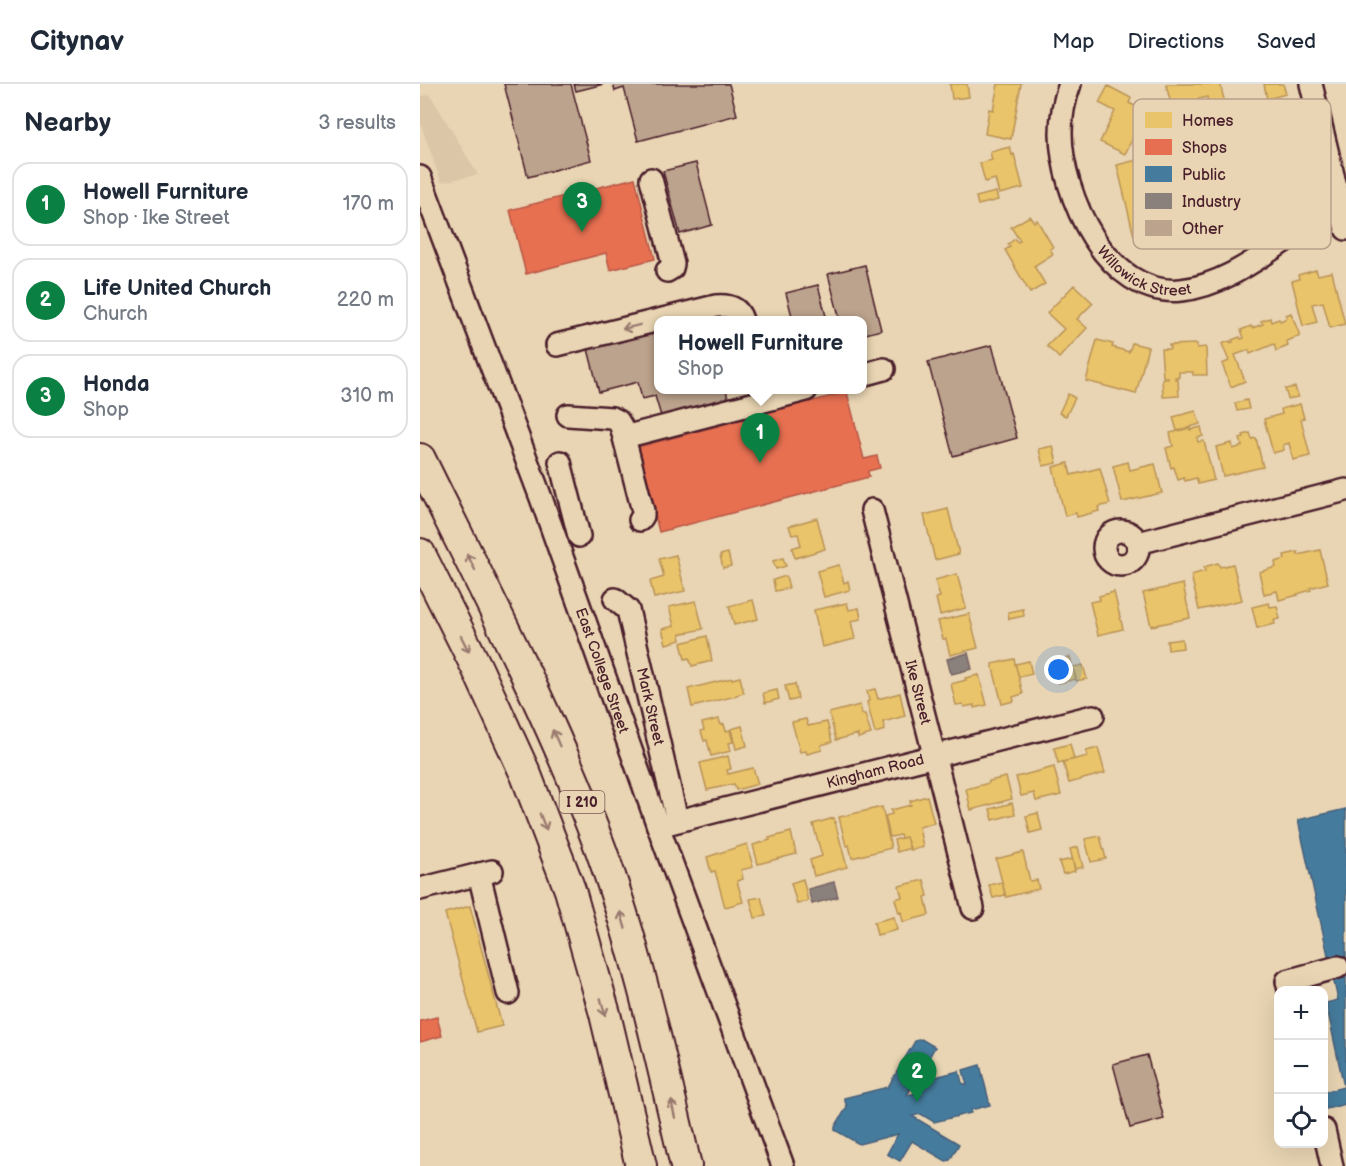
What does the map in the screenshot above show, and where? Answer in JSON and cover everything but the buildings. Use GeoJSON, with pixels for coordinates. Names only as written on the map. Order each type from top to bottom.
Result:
{"type":"FeatureCollection","features":[{"type":"Feature","properties":{"kind":"highway","name":"I 210"},"geometry":{"type":"LineString","coordinates":[[420,459],[550,724],[601,852],[616,895],[656,1034],[686,1166]]}},
{"type":"Feature","properties":{"kind":"highway","name":"I 210"},"geometry":{"type":"LineString","coordinates":[[420,554],[477,668],[526,775],[570,890],[605,1014],[641,1166]]}},
{"type":"Feature","properties":{"kind":"street","name":"Willowick Street"},"geometry":{"type":"LineString","coordinates":[[1070,84],[1063,106],[1061,134],[1065,166],[1075,201],[1089,229],[1118,268],[1134,280],[1178,291],[1212,283],[1271,249]]}},
{"type":"Feature","properties":{"kind":"street"},"geometry":{"type":"LineString","coordinates":[[1311,84],[1315,99]]}},
{"type":"Feature","properties":{"kind":"street"},"geometry":{"type":"LineString","coordinates":[[1331,163],[1344,215]]}},
{"type":"Feature","properties":{"kind":"street","name":"East College Street"},"geometry":{"type":"LineString","coordinates":[[420,177],[541,498],[668,823],[783,1166]]}},
{"type":"Feature","properties":{"kind":"street"},"geometry":{"type":"LineString","coordinates":[[651,179],[672,264],[672,268],[668,271]]}},
{"type":"Feature","properties":{"kind":"street"},"geometry":{"type":"LineString","coordinates":[[675,316],[716,306],[731,306],[741,316]]}},
{"type":"Feature","properties":{"kind":"street"},"geometry":{"type":"LineString","coordinates":[[557,345],[654,321]]}},
{"type":"Feature","properties":{"kind":"street"},"geometry":{"type":"LineString","coordinates":[[867,374],[884,369]]}},
{"type":"Feature","properties":{"kind":"street"},"geometry":{"type":"LineString","coordinates":[[624,437],[761,395]]}},
{"type":"Feature","properties":{"kind":"street"},"geometry":{"type":"LineString","coordinates":[[567,415],[612,418],[618,421],[643,510],[640,520]]}},
{"type":"Feature","properties":{"kind":"street"},"geometry":{"type":"LineString","coordinates":[[560,462],[579,536]]}},
{"type":"Feature","properties":{"kind":"street"},"geometry":{"type":"LineString","coordinates":[[1138,543],[1346,490]]}},
{"type":"Feature","properties":{"kind":"street","name":"Ike Street"},"geometry":{"type":"LineString","coordinates":[[872,510],[973,908]]}},
{"type":"Feature","properties":{"kind":"street","name":"Mark Street"},"geometry":{"type":"LineString","coordinates":[[615,599],[628,610],[668,823]]}},
{"type":"Feature","properties":{"kind":"street","name":"Kingham Road"},"geometry":{"type":"LineString","coordinates":[[668,823],[1093,716]]}},
{"type":"Feature","properties":{"kind":"street"},"geometry":{"type":"LineString","coordinates":[[420,889],[486,872],[508,993]]}},
{"type":"Feature","properties":{"kind":"street"},"geometry":{"type":"LineString","coordinates":[[1288,986],[1287,981],[1338,967]]}},
{"type":"Feature","properties":{"kind":"street"},"geometry":{"type":"LineString","coordinates":[[1328,1148],[1332,1166]]}},
{"type":"Feature","properties":{"kind":"shaded area"},"geometry":{"type":"Polygon","coordinates":[[[430,94],[478,175],[441,182],[420,122],[420,97],[430,94]]]}},
{"type":"Feature","properties":{"kind":"place","name":"Honda"},"geometry":{"type":"Point","coordinates":[582,232]}},
{"type":"Feature","properties":{"kind":"place","name":"Howell Furniture"},"geometry":{"type":"Point","coordinates":[760,463]}},
{"type":"Feature","properties":{"kind":"place","name":"Life United Church"},"geometry":{"type":"Point","coordinates":[917,1102]}}]}
